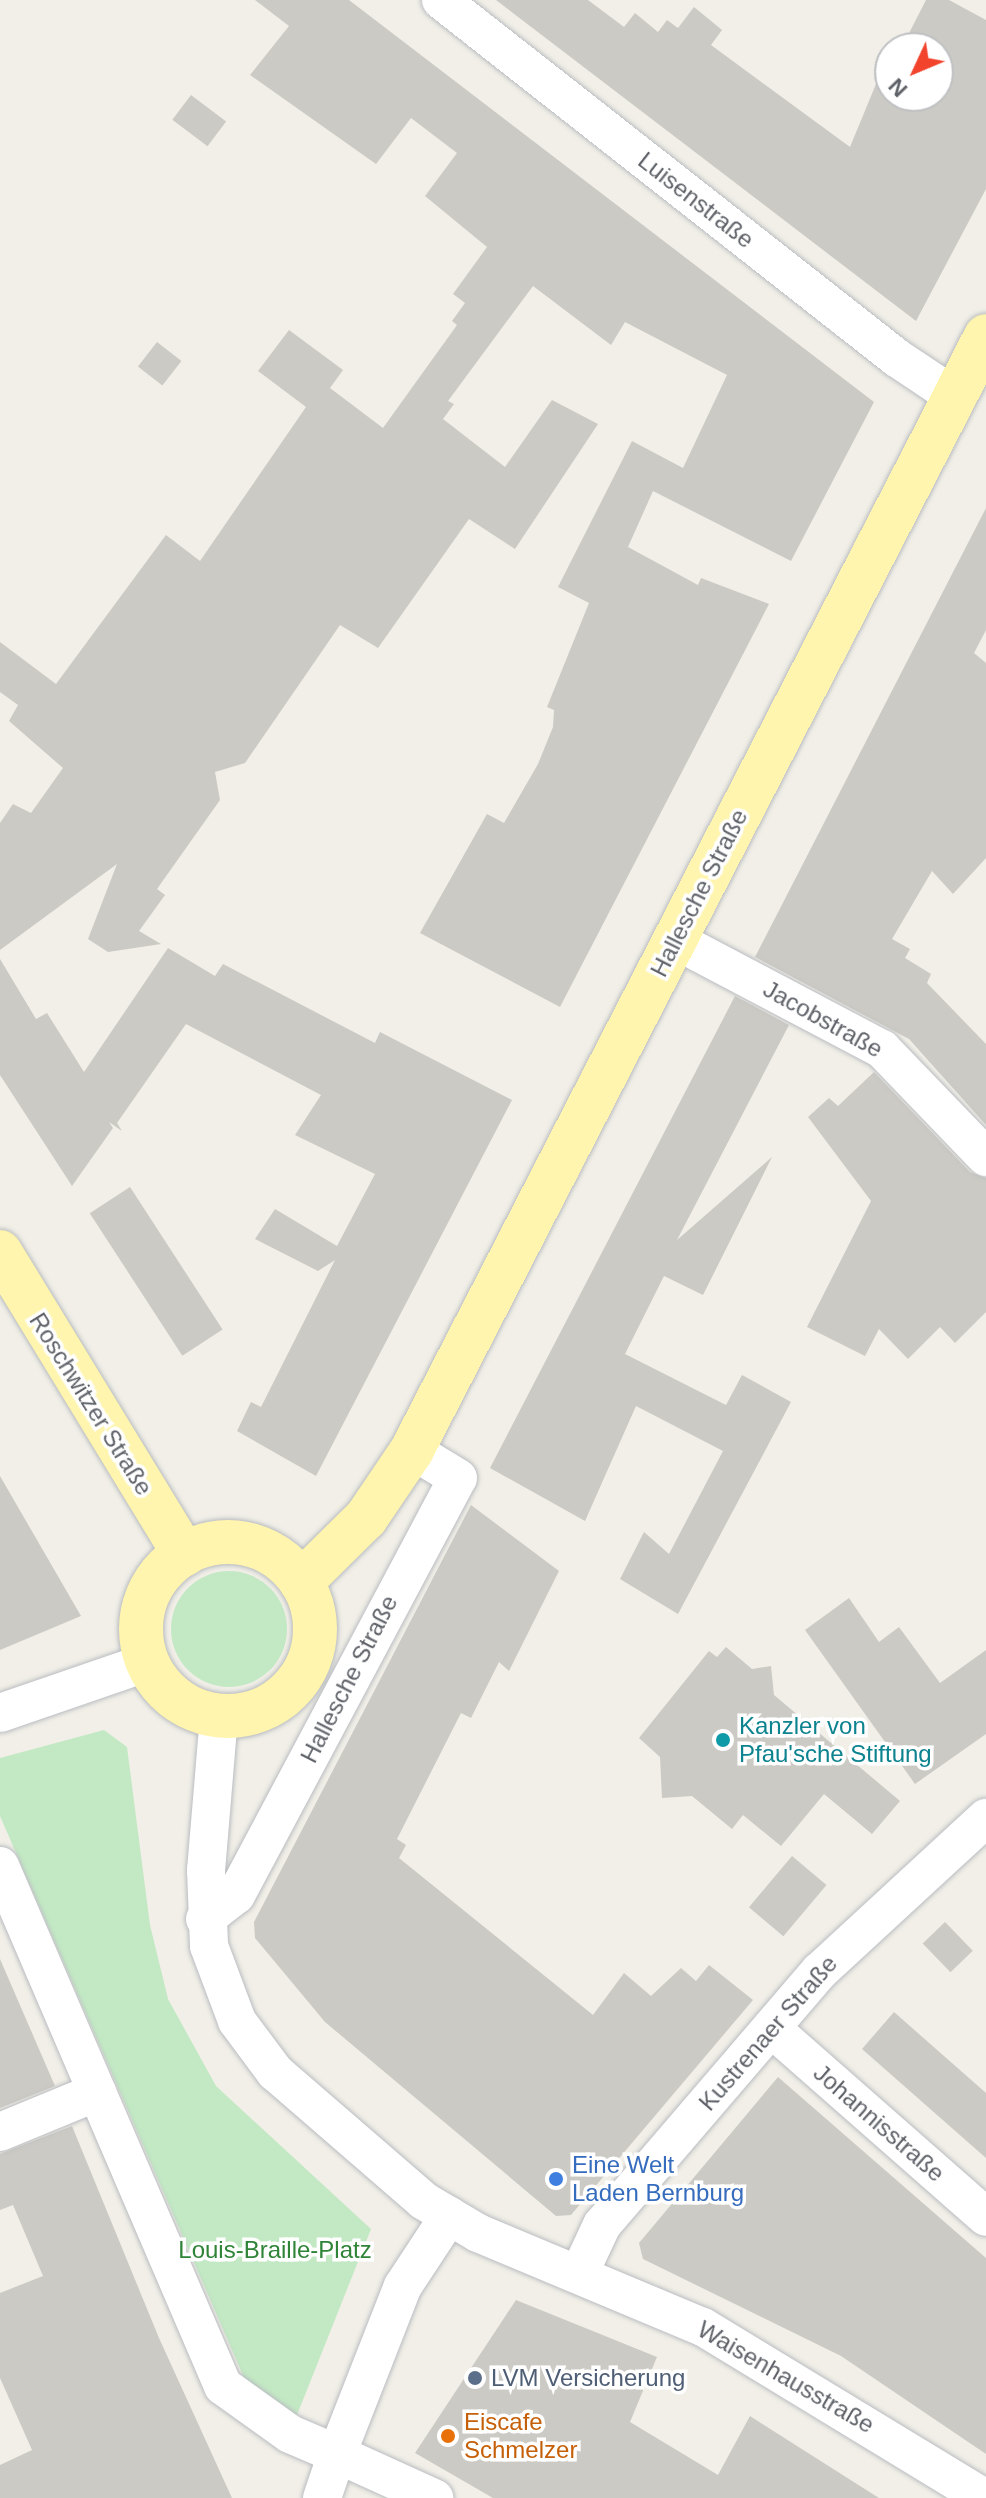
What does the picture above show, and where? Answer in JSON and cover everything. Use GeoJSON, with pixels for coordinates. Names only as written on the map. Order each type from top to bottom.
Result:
{"type":"FeatureCollection","features":[{"type":"Feature","properties":{"kind":"main road","name":"Hallesche Straße"},"geometry":{"type":"LineString","coordinates":[[301,1582],[363,1522],[412,1450],[954,396],[982,352]]}},
{"type":"Feature","properties":{"kind":"main road","name":"Roschwitzer Straße"},"geometry":{"type":"LineString","coordinates":[[0,1252],[184,1554]]}},
{"type":"Feature","properties":{"kind":"main road"},"geometry":{"type":"LineString","coordinates":[[222,1542],[249,1544],[284,1562],[301,1582],[315,1628],[302,1675],[267,1708],[219,1716],[176,1699],[148,1662],[146,1601],[184,1554],[222,1542]]}},
{"type":"Feature","properties":{"kind":"street","name":"Luisenstraße"},"geometry":{"type":"LineString","coordinates":[[441,0],[897,358],[954,396]]}},
{"type":"Feature","properties":{"kind":"street","name":"Jacobstraße"},"geometry":{"type":"LineString","coordinates":[[675,940],[875,1044],[986,1157]]}},
{"type":"Feature","properties":{"kind":"street","name":"Hallesche Straße"},"geometry":{"type":"LineString","coordinates":[[205,1919],[236,1895],[458,1478],[412,1450]]}},
{"type":"Feature","properties":{"kind":"street"},"geometry":{"type":"LineString","coordinates":[[0,1713],[148,1662]]}},
{"type":"Feature","properties":{"kind":"street"},"geometry":{"type":"LineString","coordinates":[[219,1716],[205,1919],[224,1991],[256,2050],[305,2101],[449,2216],[579,2274]]}},
{"type":"Feature","properties":{"kind":"street","name":"Kustrenaer Straße"},"geometry":{"type":"LineString","coordinates":[[579,2274],[602,2225],[771,2028],[874,1915],[986,1818]]}},
{"type":"Feature","properties":{"kind":"street"},"geometry":{"type":"LineString","coordinates":[[0,1866],[223,2386],[290,2434],[434,2498]]}},
{"type":"Feature","properties":{"kind":"street","name":"Johannisstraße"},"geometry":{"type":"LineString","coordinates":[[771,2028],[986,2217]]}},
{"type":"Feature","properties":{"kind":"street"},"geometry":{"type":"LineString","coordinates":[[0,2132],[97,2092]]}},
{"type":"Feature","properties":{"kind":"street"},"geometry":{"type":"LineString","coordinates":[[322,2498],[403,2286],[449,2216]]}},
{"type":"Feature","properties":{"kind":"street","name":"Waisenhausstraße"},"geometry":{"type":"LineString","coordinates":[[579,2274],[739,2346],[984,2498]]}},
{"type":"Feature","properties":{"kind":"green space"},"geometry":{"type":"Polygon","coordinates":[[[229,1571],[251,1576],[270,1588],[282,1607],[287,1629],[282,1651],[270,1670],[251,1682],[229,1687],[207,1682],[188,1670],[176,1651],[171,1629],[176,1607],[188,1588],[207,1576],[229,1571]]]}},
{"type":"Feature","properties":{"kind":"green space","name":"Louis-Braille-Platz"},"geometry":{"type":"Polygon","coordinates":[[[104,1730],[127,1747],[150,1925],[168,1999],[216,2086],[371,2229],[297,2415],[276,2410],[249,2389],[0,1816],[0,1758],[104,1730]]]}},
{"type":"Feature","properties":{"kind":"building"},"geometry":{"type":"Polygon","coordinates":[[[255,0],[349,0],[874,402],[791,561],[653,491],[628,547],[698,585],[701,578],[769,604],[560,1007],[420,933],[487,814],[504,823],[538,764],[553,727],[554,710],[547,707],[589,603],[558,587],[632,441],[683,468],[727,375],[625,322],[611,345],[533,286],[448,401],[454,404],[443,419],[505,467],[552,400],[598,424],[515,549],[469,519],[378,648],[340,625],[245,763],[215,772],[220,800],[157,889],[165,895],[139,931],[161,944],[108,952],[88,939],[117,864],[0,950],[0,823],[13,804],[31,813],[63,768],[9,721],[18,705],[0,692],[0,642],[56,684],[166,535],[200,561],[306,407],[258,371],[289,330],[343,370],[330,388],[383,428],[457,325],[452,321],[465,303],[453,294],[487,247],[425,196],[457,153],[411,118],[376,164],[250,75],[289,26],[255,0]]]}},
{"type":"Feature","properties":{"kind":"building"},"geometry":{"type":"Polygon","coordinates":[[[496,0],[588,0],[624,27],[635,13],[658,32],[667,20],[678,28],[694,7],[722,30],[711,45],[850,147],[874,89],[874,112],[954,112],[954,32],[910,32],[926,0],[949,0],[986,20],[986,189],[916,321],[496,0]]]}},
{"type":"Feature","properties":{"kind":"building"},"geometry":{"type":"Polygon","coordinates":[[[191,95],[226,121],[207,146],[172,120],[191,95]]]}},
{"type":"Feature","properties":{"kind":"building"},"geometry":{"type":"Polygon","coordinates":[[[157,342],[181,361],[162,386],[138,366],[157,342]]]}},
{"type":"Feature","properties":{"kind":"building"},"geometry":{"type":"Polygon","coordinates":[[[986,508],[986,630],[974,653],[986,663],[986,858],[953,894],[932,871],[892,939],[910,949],[905,958],[931,974],[927,983],[986,1044],[986,1125],[909,1039],[755,957],[986,508]]]}},
{"type":"Feature","properties":{"kind":"building"},"geometry":{"type":"Polygon","coordinates":[[[168,948],[215,976],[223,964],[375,1043],[380,1032],[512,1100],[316,1476],[237,1431],[251,1402],[261,1407],[335,1260],[318,1271],[255,1239],[275,1209],[337,1246],[375,1174],[295,1135],[321,1095],[186,1024],[117,1123],[122,1131],[109,1122],[113,1128],[72,1186],[0,1075],[0,959],[36,1019],[47,1013],[84,1072],[168,948]]]}},
{"type":"Feature","properties":{"kind":"building"},"geometry":{"type":"Polygon","coordinates":[[[735,996],[789,1025],[677,1240],[772,1157],[703,1295],[664,1276],[625,1354],[726,1405],[742,1375],[791,1402],[678,1614],[620,1579],[644,1532],[669,1554],[723,1451],[636,1406],[585,1521],[490,1468],[735,996]]]}},
{"type":"Feature","properties":{"kind":"building"},"geometry":{"type":"Polygon","coordinates":[[[874,1072],[970,1172],[986,1178],[986,1312],[955,1343],[940,1327],[908,1359],[879,1329],[865,1356],[807,1327],[871,1201],[808,1117],[829,1098],[838,1106],[874,1072]]]}},
{"type":"Feature","properties":{"kind":"building"},"geometry":{"type":"Polygon","coordinates":[[[130,1187],[223,1330],[182,1356],[90,1213],[130,1187]]]}},
{"type":"Feature","properties":{"kind":"building"},"geometry":{"type":"Polygon","coordinates":[[[0,1476],[81,1616],[0,1650],[0,1476]]]}},
{"type":"Feature","properties":{"kind":"building"},"geometry":{"type":"Polygon","coordinates":[[[471,1505],[559,1571],[509,1671],[499,1662],[471,1718],[461,1713],[397,1839],[406,1845],[399,1858],[593,2015],[624,1973],[651,1996],[681,1968],[696,1981],[709,1965],[753,2000],[571,2215],[556,2216],[325,2022],[255,1938],[254,1922],[471,1505]]]}},
{"type":"Feature","properties":{"kind":"building"},"geometry":{"type":"Polygon","coordinates":[[[849,1598],[879,1642],[899,1627],[940,1683],[986,1650],[986,1734],[915,1784],[805,1630],[849,1598]]]}},
{"type":"Feature","properties":{"kind":"building","name":"Kanzler von Pfau'sche Stiftung"},"geometry":{"type":"Polygon","coordinates":[[[726,1647],[752,1669],[771,1666],[774,1695],[900,1801],[872,1834],[824,1794],[781,1846],[743,1815],[732,1829],[692,1796],[662,1798],[660,1757],[639,1738],[709,1651],[717,1657],[726,1647]]]}},
{"type":"Feature","properties":{"kind":"building"},"geometry":{"type":"Polygon","coordinates":[[[792,1856],[826,1885],[783,1936],[749,1907],[792,1856]]]}},
{"type":"Feature","properties":{"kind":"building"},"geometry":{"type":"Polygon","coordinates":[[[945,1922],[973,1951],[950,1972],[923,1944],[945,1922]]]}},
{"type":"Feature","properties":{"kind":"building"},"geometry":{"type":"Polygon","coordinates":[[[0,1959],[55,2086],[0,2108],[0,1959]]]}},
{"type":"Feature","properties":{"kind":"building"},"geometry":{"type":"Polygon","coordinates":[[[894,2012],[986,2093],[986,2158],[862,2049],[894,2012]]]}},
{"type":"Feature","properties":{"kind":"building"},"geometry":{"type":"Polygon","coordinates":[[[778,2077],[986,2258],[986,2454],[841,2356],[643,2259],[639,2243],[778,2077]]]}},
{"type":"Feature","properties":{"kind":"building"},"geometry":{"type":"Polygon","coordinates":[[[72,2126],[159,2338],[232,2498],[0,2498],[0,2465],[32,2450],[0,2378],[0,2293],[43,2276],[13,2205],[0,2210],[0,2154],[72,2126]]]}},
{"type":"Feature","properties":{"kind":"building"},"geometry":{"type":"Polygon","coordinates":[[[516,2300],[657,2357],[630,2422],[718,2475],[750,2416],[879,2498],[493,2498],[415,2453],[516,2300]]]}},
{"type":"Feature","properties":{"kind":"place","name":"Kanzler von Pfau'sche Stiftung"},"geometry":{"type":"Point","coordinates":[723,1740]}},
{"type":"Feature","properties":{"kind":"place","name":"Eine Welt Laden Bernburg"},"geometry":{"type":"Point","coordinates":[556,2179]}},
{"type":"Feature","properties":{"kind":"place","name":"LVM Versicherung"},"geometry":{"type":"Point","coordinates":[475,2378]}},
{"type":"Feature","properties":{"kind":"place","name":"Eiscafe Schmelzer"},"geometry":{"type":"Point","coordinates":[448,2436]}}]}
